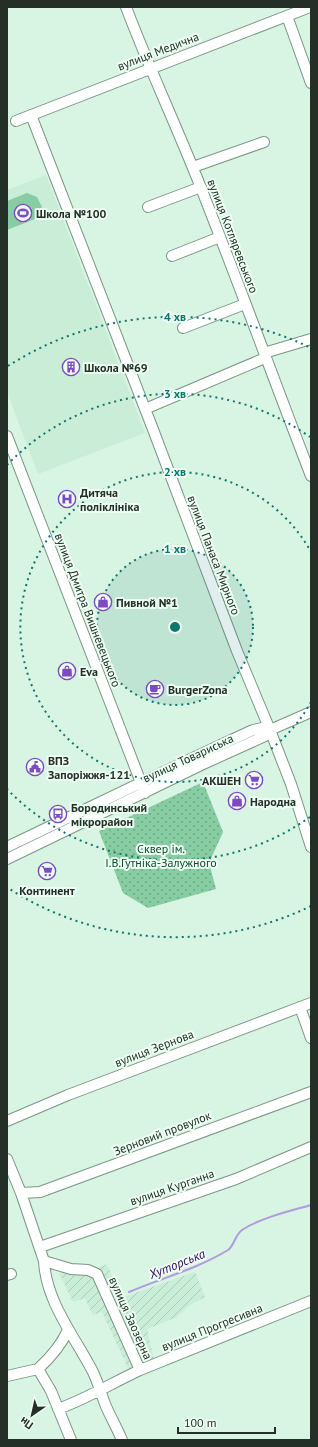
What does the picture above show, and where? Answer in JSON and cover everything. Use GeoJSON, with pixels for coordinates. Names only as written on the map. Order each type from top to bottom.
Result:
{"type":"FeatureCollection","features":[{"type":"Feature","properties":{"kind":"street","name":"вулиця Котляревського"},"geometry":{"type":"LineString","coordinates":[[126,7],[149,68],[172,117],[201,187],[264,356],[311,476]]}},
{"type":"Feature","properties":{"kind":"street","name":"вулиця Медична"},"geometry":{"type":"LineString","coordinates":[[16,121],[149,68],[310,7]]}},
{"type":"Feature","properties":{"kind":"street"},"geometry":{"type":"LineString","coordinates":[[287,16],[311,83]]}},
{"type":"Feature","properties":{"kind":"street","name":"вулиця Панаса Мирного"},"geometry":{"type":"LineString","coordinates":[[31,115],[145,409],[236,651],[270,730],[291,784],[311,847]]}},
{"type":"Feature","properties":{"kind":"street"},"geometry":{"type":"LineString","coordinates":[[193,167],[264,142]]}},
{"type":"Feature","properties":{"kind":"street"},"geometry":{"type":"LineString","coordinates":[[148,207],[201,187]]}},
{"type":"Feature","properties":{"kind":"street"},"geometry":{"type":"LineString","coordinates":[[172,256],[220,237]]}},
{"type":"Feature","properties":{"kind":"street"},"geometry":{"type":"LineString","coordinates":[[183,328],[245,304]]}},
{"type":"Feature","properties":{"kind":"street"},"geometry":{"type":"LineString","coordinates":[[145,409],[264,356],[311,339]]}},
{"type":"Feature","properties":{"kind":"street","name":"вулиця Дмитра Вишневецького"},"geometry":{"type":"LineString","coordinates":[[7,436],[139,782],[145,793]]}},
{"type":"Feature","properties":{"kind":"street","name":"вулиця Товариська"},"geometry":{"type":"LineString","coordinates":[[7,860],[201,765],[259,739],[265,736],[270,730],[311,712]]}},
{"type":"Feature","properties":{"kind":"street","name":"вулиця Товариська"},"geometry":{"type":"LineString","coordinates":[[7,847],[120,794],[139,782],[253,730],[262,728],[270,730]]}},
{"type":"Feature","properties":{"kind":"street"},"geometry":{"type":"LineString","coordinates":[[120,794],[127,796],[124,804]]}},
{"type":"Feature","properties":{"kind":"street","name":"вулиця Зернова"},"geometry":{"type":"LineString","coordinates":[[7,1121],[76,1092],[311,1003]]}},
{"type":"Feature","properties":{"kind":"street"},"geometry":{"type":"LineString","coordinates":[[300,1007],[311,1038]]}},
{"type":"Feature","properties":{"kind":"street","name":"Зерновий провулок"},"geometry":{"type":"LineString","coordinates":[[21,1193],[40,1192],[311,1092]]}},
{"type":"Feature","properties":{"kind":"street","name":"вулиця Курганна"},"geometry":{"type":"LineString","coordinates":[[40,1248],[148,1208],[236,1179],[311,1147]]}},
{"type":"Feature","properties":{"kind":"street"},"geometry":{"type":"LineString","coordinates":[[7,1159],[21,1193],[40,1248],[48,1282],[68,1330],[84,1354],[122,1440]]}},
{"type":"Feature","properties":{"kind":"street","name":"вулиця Заозерна"},"geometry":{"type":"LineString","coordinates":[[44,1261],[56,1263],[71,1270],[88,1270],[97,1274],[140,1370]]}},
{"type":"Feature","properties":{"kind":"street","name":"вулиця Прогресивна"},"geometry":{"type":"LineString","coordinates":[[58,1409],[86,1398],[100,1389],[140,1370],[311,1301]]}},
{"type":"Feature","properties":{"kind":"street"},"geometry":{"type":"LineString","coordinates":[[7,1376],[38,1369],[54,1354],[63,1342],[68,1330]]}},
{"type":"Feature","properties":{"kind":"street"},"geometry":{"type":"LineString","coordinates":[[38,1369],[51,1391],[71,1440]]}},
{"type":"Feature","properties":{"kind":"shaded area"},"geometry":{"type":"Polygon","coordinates":[[[46,175],[145,433],[38,474],[7,392],[7,190],[46,175]]]}},
{"type":"Feature","properties":{"kind":"shaded area"},"geometry":{"type":"Polygon","coordinates":[[[107,1264],[121,1298],[195,1272],[205,1297],[190,1305],[177,1317],[147,1329],[156,1369],[133,1379],[102,1312],[93,1315],[85,1298],[73,1302],[59,1273],[68,1271],[88,1273],[107,1264]]]}},
{"type":"Feature","properties":{"kind":"green space","name":"Школа №100"},"geometry":{"type":"Polygon","coordinates":[[[27,193],[37,197],[42,207],[35,219],[7,230],[7,201],[27,193]]]}},
{"type":"Feature","properties":{"kind":"green space","name":"Сквер ім. І.В.Гутніка-Залужного"},"geometry":{"type":"Polygon","coordinates":[[[203,782],[223,832],[209,863],[216,889],[148,908],[123,893],[99,831],[203,782]]]}},
{"type":"Feature","properties":{"kind":"waterway","name":"Хуторська"},"geometry":{"type":"LineString","coordinates":[[129,1292],[192,1268],[216,1257],[232,1246],[242,1230],[257,1222],[275,1215],[311,1205]]}},
{"type":"Feature","properties":{"kind":"place","name":"Школа №100"},"geometry":{"type":"Point","coordinates":[23,213]}},
{"type":"Feature","properties":{"kind":"place","name":"Школа №69"},"geometry":{"type":"Point","coordinates":[71,367]}},
{"type":"Feature","properties":{"kind":"place","name":"Дитяча поліклініка"},"geometry":{"type":"Point","coordinates":[67,499]}},
{"type":"Feature","properties":{"kind":"place","name":"Пивной №1"},"geometry":{"type":"Point","coordinates":[103,602]}},
{"type":"Feature","properties":{"kind":"place","name":"Eva"},"geometry":{"type":"Point","coordinates":[67,671]}},
{"type":"Feature","properties":{"kind":"place","name":"BurgerZona"},"geometry":{"type":"Point","coordinates":[155,689]}},
{"type":"Feature","properties":{"kind":"place","name":"ВПЗ Запоріжжя-121"},"geometry":{"type":"Point","coordinates":[35,767]}},
{"type":"Feature","properties":{"kind":"place","name":"АКШЕН"},"geometry":{"type":"Point","coordinates":[254,780]}},
{"type":"Feature","properties":{"kind":"place","name":"Народна"},"geometry":{"type":"Point","coordinates":[237,801]}},
{"type":"Feature","properties":{"kind":"place","name":"Бородинський мікрорайон"},"geometry":{"type":"Point","coordinates":[58,814]}},
{"type":"Feature","properties":{"kind":"place","name":"Континент"},"geometry":{"type":"Point","coordinates":[47,871]}}]}
